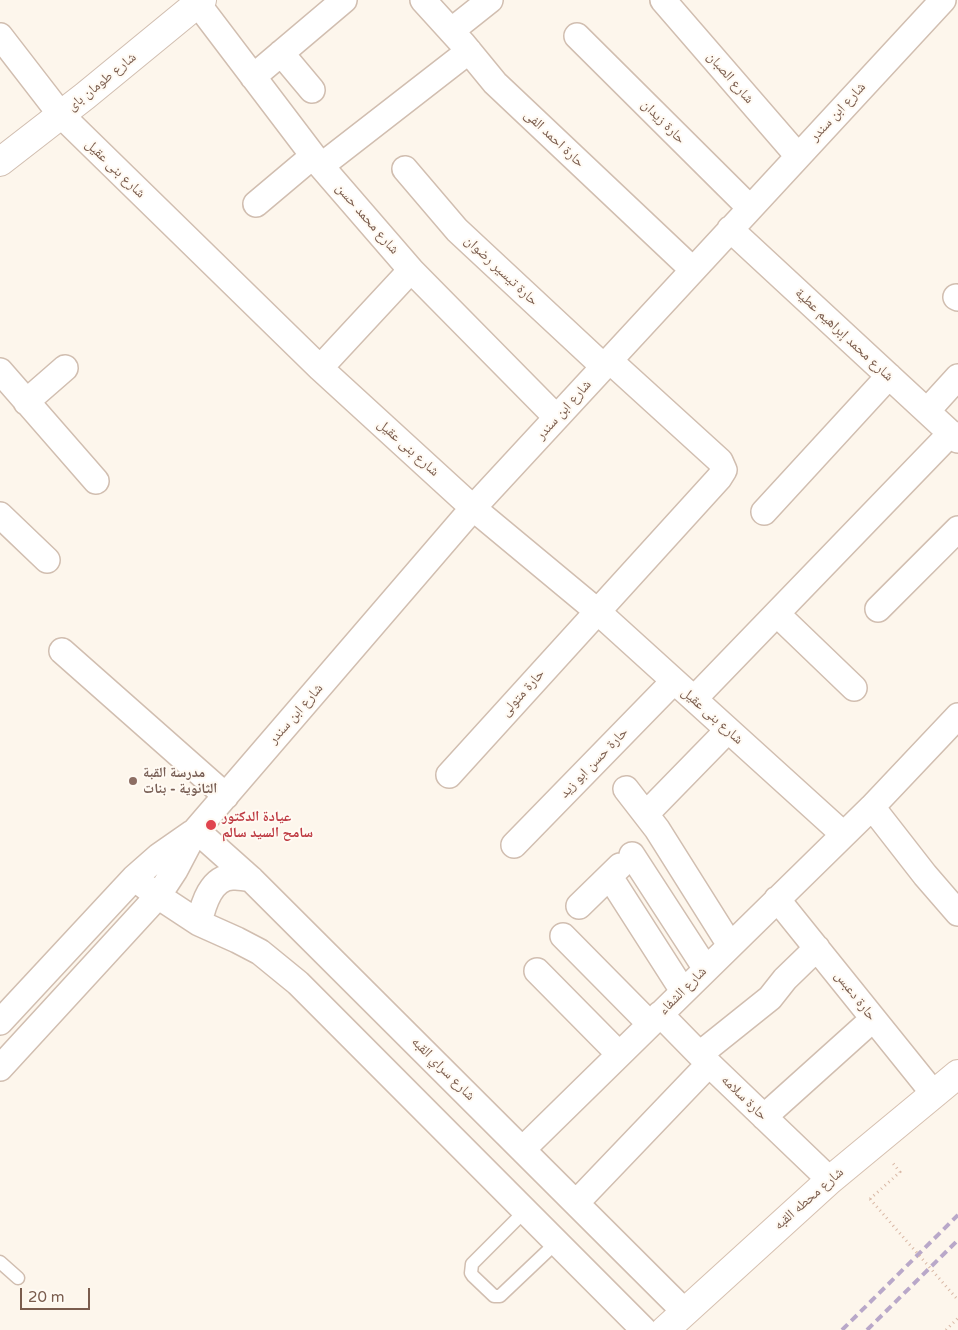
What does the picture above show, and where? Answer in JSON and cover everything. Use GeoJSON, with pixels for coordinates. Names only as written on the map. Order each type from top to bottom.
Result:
{"type":"FeatureCollection","features":[{"type":"Feature","properties":{"kind":"main road","name":"شارع طومان باى"},"geometry":{"type":"LineString","coordinates":[[0,162],[61,115],[198,1]]}},
{"type":"Feature","properties":{"kind":"main road","name":"شارع محطه القبه"},"geometry":{"type":"LineString","coordinates":[[665,1330],[830,1180],[958,1074]]}},
{"type":"Feature","properties":{"kind":"street"},"geometry":{"type":"LineString","coordinates":[[253,77],[344,0]]}},
{"type":"Feature","properties":{"kind":"street","name":"حارة احمد الفى"},"geometry":{"type":"LineString","coordinates":[[423,0],[495,83],[693,270]]}},
{"type":"Feature","properties":{"kind":"street"},"geometry":{"type":"LineString","coordinates":[[451,31],[490,0]]}},
{"type":"Feature","properties":{"kind":"street","name":"شارع الصبان"},"geometry":{"type":"LineString","coordinates":[[663,0],[798,156]]}},
{"type":"Feature","properties":{"kind":"street","name":"شارع ابن سندر"},"geometry":{"type":"LineString","coordinates":[[0,1022],[134,878],[159,856],[196,830],[473,508],[942,0]]}},
{"type":"Feature","properties":{"kind":"street","name":"شارع محمد حسن"},"geometry":{"type":"LineString","coordinates":[[198,1],[317,161],[411,270],[556,418]]}},
{"type":"Feature","properties":{"kind":"street","name":"شارع بنى عقيل"},"geometry":{"type":"LineString","coordinates":[[0,36],[61,115],[320,368],[473,508],[597,612],[843,834]]}},
{"type":"Feature","properties":{"kind":"street","name":"حارة زيدان"},"geometry":{"type":"LineString","coordinates":[[577,36],[750,208]]}},
{"type":"Feature","properties":{"kind":"street"},"geometry":{"type":"LineString","coordinates":[[256,204],[469,51]]}},
{"type":"Feature","properties":{"kind":"street"},"geometry":{"type":"LineString","coordinates":[[281,53],[312,90]]}},
{"type":"Feature","properties":{"kind":"street","name":"حارة تيسير رضوان"},"geometry":{"type":"LineString","coordinates":[[405,169],[457,230],[606,363],[720,461],[724,470],[719,478]]}},
{"type":"Feature","properties":{"kind":"street","name":"شارع محمد إبراهيم عطية"},"geometry":{"type":"LineString","coordinates":[[730,229],[954,437]]}},
{"type":"Feature","properties":{"kind":"street"},"geometry":{"type":"LineString","coordinates":[[320,368],[411,270]]}},
{"type":"Feature","properties":{"kind":"street"},"geometry":{"type":"LineString","coordinates":[[65,368],[10,391],[96,480]]}},
{"type":"Feature","properties":{"kind":"street"},"geometry":{"type":"LineString","coordinates":[[764,512],[889,376]]}},
{"type":"Feature","properties":{"kind":"street"},"geometry":{"type":"LineString","coordinates":[[927,411],[958,377]]}},
{"type":"Feature","properties":{"kind":"street"},"geometry":{"type":"LineString","coordinates":[[694,699],[776,614],[954,437]]}},
{"type":"Feature","properties":{"kind":"street","name":"حارة متولى"},"geometry":{"type":"LineString","coordinates":[[449,775],[719,478]]}},
{"type":"Feature","properties":{"kind":"street"},"geometry":{"type":"LineString","coordinates":[[0,515],[47,560]]}},
{"type":"Feature","properties":{"kind":"street"},"geometry":{"type":"LineString","coordinates":[[878,609],[958,529]]}},
{"type":"Feature","properties":{"kind":"street"},"geometry":{"type":"LineString","coordinates":[[776,614],[854,688]]}},
{"type":"Feature","properties":{"kind":"street"},"geometry":{"type":"LineString","coordinates":[[62,651],[226,796]]}},
{"type":"Feature","properties":{"kind":"street","name":"حارة حسن ابو زيد"},"geometry":{"type":"LineString","coordinates":[[514,845],[674,680]]}},
{"type":"Feature","properties":{"kind":"street","name":"شارع الشفاء"},"geometry":{"type":"LineString","coordinates":[[523,1149],[682,991],[872,807],[958,716]]}},
{"type":"Feature","properties":{"kind":"street"},"geometry":{"type":"LineString","coordinates":[[580,906],[632,855],[652,822],[728,730]]}},
{"type":"Feature","properties":{"kind":"street"},"geometry":{"type":"LineString","coordinates":[[626,789],[652,822],[730,945]]}},
{"type":"Feature","properties":{"kind":"street"},"geometry":{"type":"LineString","coordinates":[[872,807],[925,875],[958,913]]}},
{"type":"Feature","properties":{"kind":"street","name":"شارع ابن سندر"},"geometry":{"type":"LineString","coordinates":[[0,1068],[158,896],[175,870],[196,830]]}},
{"type":"Feature","properties":{"kind":"street","name":"شارع سراي القبه"},"geometry":{"type":"LineString","coordinates":[[196,830],[251,879],[685,1312]]}},
{"type":"Feature","properties":{"kind":"street"},"geometry":{"type":"LineString","coordinates":[[632,855],[706,969]]}},
{"type":"Feature","properties":{"kind":"street"},"geometry":{"type":"LineString","coordinates":[[199,923],[204,903],[211,889],[224,879],[234,876],[251,879]]}},
{"type":"Feature","properties":{"kind":"street"},"geometry":{"type":"LineString","coordinates":[[610,876],[682,991]]}},
{"type":"Feature","properties":{"kind":"street"},"geometry":{"type":"LineString","coordinates":[[134,878],[199,923],[260,952],[298,983],[644,1330]]}},
{"type":"Feature","properties":{"kind":"street","name":"حارة دعبس"},"geometry":{"type":"LineString","coordinates":[[777,898],[934,1094]]}},
{"type":"Feature","properties":{"kind":"street","name":"حارة سلامه"},"geometry":{"type":"LineString","coordinates":[[563,936],[655,1019],[704,1060],[830,1180]]}},
{"type":"Feature","properties":{"kind":"street"},"geometry":{"type":"LineString","coordinates":[[576,1203],[704,1060],[770,998],[785,979],[817,948]]}},
{"type":"Feature","properties":{"kind":"street"},"geometry":{"type":"LineString","coordinates":[[537,971],[619,1054]]}},
{"type":"Feature","properties":{"kind":"street"},"geometry":{"type":"LineString","coordinates":[[764,1117],[873,1019]]}},
{"type":"Feature","properties":{"kind":"lane"},"geometry":{"type":"LineString","coordinates":[[525,1211],[472,1264],[471,1273],[489,1292],[494,1296],[500,1296],[505,1293],[557,1242]]}},
{"type":"Feature","properties":{"kind":"lane"},"geometry":{"type":"LineString","coordinates":[[0,1262],[18,1278]]}},
{"type":"Feature","properties":{"kind":"path"},"geometry":{"type":"LineString","coordinates":[[900,1172],[870,1199],[958,1300]]}},
{"type":"Feature","properties":{"kind":"path"},"geometry":{"type":"LineString","coordinates":[[946,1330],[958,1318]]}},
{"type":"Feature","properties":{"kind":"railway"},"geometry":{"type":"LineString","coordinates":[[842,1330],[958,1215]]}},
{"type":"Feature","properties":{"kind":"railway"},"geometry":{"type":"LineString","coordinates":[[867,1330],[958,1240]]}},
{"type":"Feature","properties":{"kind":"place","name":"مدرسة القبة الثانوية - بنات"},"geometry":{"type":"Point","coordinates":[133,781]}},
{"type":"Feature","properties":{"kind":"place","name":"عيادة الدكتور سامح السيد سالم"},"geometry":{"type":"Point","coordinates":[211,825]}}]}
